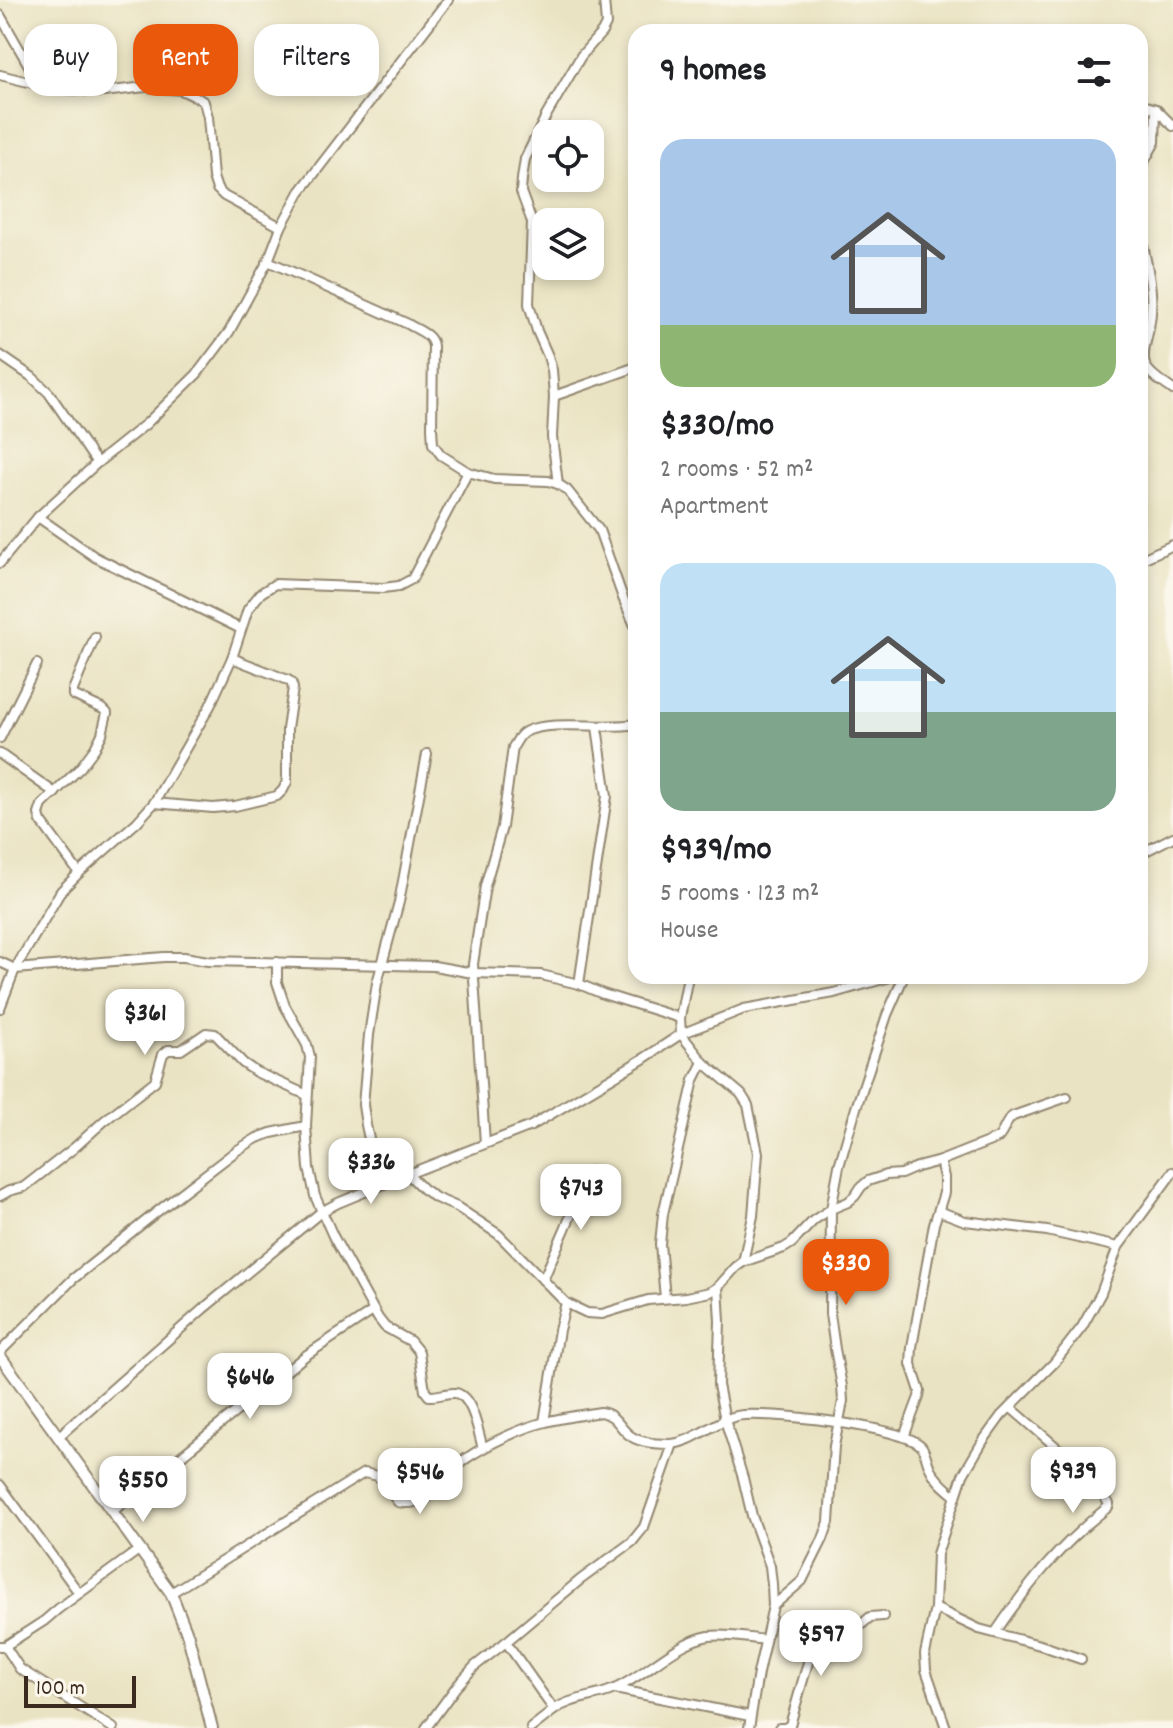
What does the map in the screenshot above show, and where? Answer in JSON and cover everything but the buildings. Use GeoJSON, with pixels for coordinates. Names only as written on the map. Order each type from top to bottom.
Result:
{"type":"FeatureCollection","features":[{"type":"Feature","properties":{"kind":"street"},"geometry":{"type":"LineString","coordinates":[[0,563],[38,517],[97,463],[146,424],[197,374],[229,332],[268,261],[281,227],[300,192],[448,0]]}},
{"type":"Feature","properties":{"kind":"street"},"geometry":{"type":"LineString","coordinates":[[558,484],[552,437],[552,370],[529,304],[532,222],[521,192],[522,179],[525,159],[546,116],[581,56],[606,24],[604,0]]}},
{"type":"Feature","properties":{"kind":"street"},"geometry":{"type":"LineString","coordinates":[[0,15],[24,57]]}},
{"type":"Feature","properties":{"kind":"street"},"geometry":{"type":"LineString","coordinates":[[0,75],[24,81]]}},
{"type":"Feature","properties":{"kind":"street"},"geometry":{"type":"LineString","coordinates":[[117,90],[145,87],[181,90],[204,102],[217,189],[224,196],[281,227]]}},
{"type":"Feature","properties":{"kind":"street"},"geometry":{"type":"LineString","coordinates":[[1148,106],[1156,109],[1173,126]]}},
{"type":"Feature","properties":{"kind":"street"},"geometry":{"type":"LineString","coordinates":[[1148,155],[1155,142],[1156,109]]}},
{"type":"Feature","properties":{"kind":"street"},"geometry":{"type":"LineString","coordinates":[[268,261],[428,336],[433,341],[433,444],[441,455],[468,472],[494,479],[548,481],[567,490],[599,530],[628,610]]}},
{"type":"Feature","properties":{"kind":"street"},"geometry":{"type":"LineString","coordinates":[[1148,267],[1151,316],[1148,332]]}},
{"type":"Feature","properties":{"kind":"street"},"geometry":{"type":"LineString","coordinates":[[0,355],[49,393],[97,463]]}},
{"type":"Feature","properties":{"kind":"street"},"geometry":{"type":"LineString","coordinates":[[554,396],[628,370]]}},
{"type":"Feature","properties":{"kind":"street"},"geometry":{"type":"LineString","coordinates":[[1148,371],[1173,390]]}},
{"type":"Feature","properties":{"kind":"street"},"geometry":{"type":"LineString","coordinates":[[0,1008],[15,969],[61,891],[154,803],[210,706],[232,658],[248,609],[261,593],[275,584],[383,588],[399,586],[412,579],[468,472]]}},
{"type":"Feature","properties":{"kind":"street"},"geometry":{"type":"LineString","coordinates":[[38,517],[95,557],[241,629]]}},
{"type":"Feature","properties":{"kind":"street"},"geometry":{"type":"LineString","coordinates":[[1148,556],[1173,545]]}},
{"type":"Feature","properties":{"kind":"street"},"geometry":{"type":"LineString","coordinates":[[79,873],[39,814],[42,805],[80,768],[102,734],[107,713],[73,695],[95,637]]}},
{"type":"Feature","properties":{"kind":"street"},"geometry":{"type":"LineString","coordinates":[[154,803],[189,807],[235,806],[277,796],[283,790],[287,782],[291,682],[232,658]]}},
{"type":"Feature","properties":{"kind":"street"},"geometry":{"type":"LineString","coordinates":[[0,738],[37,664]]}},
{"type":"Feature","properties":{"kind":"street"},"geometry":{"type":"LineString","coordinates":[[485,1143],[473,973],[485,886],[502,827],[513,747],[527,730],[544,725],[628,725]]}},
{"type":"Feature","properties":{"kind":"street"},"geometry":{"type":"LineString","coordinates":[[579,984],[607,796],[597,727]]}},
{"type":"Feature","properties":{"kind":"street"},"geometry":{"type":"LineString","coordinates":[[0,754],[55,793]]}},
{"type":"Feature","properties":{"kind":"street"},"geometry":{"type":"LineString","coordinates":[[379,1186],[363,1105],[369,1035],[377,983],[399,902],[427,754]]}},
{"type":"Feature","properties":{"kind":"street"},"geometry":{"type":"LineString","coordinates":[[1148,850],[1173,837]]}},
{"type":"Feature","properties":{"kind":"street"},"geometry":{"type":"LineString","coordinates":[[0,962],[15,969],[164,957],[208,961],[434,966],[473,973],[541,975],[579,984],[680,1018]]}},
{"type":"Feature","properties":{"kind":"street"},"geometry":{"type":"LineString","coordinates":[[277,962],[277,982],[285,1006],[307,1045],[310,1057],[306,1126],[309,1168],[321,1212],[373,1311],[385,1327],[410,1341],[419,1352],[425,1391],[429,1396],[456,1393],[464,1396],[483,1448]]}},
{"type":"Feature","properties":{"kind":"street"},"geometry":{"type":"LineString","coordinates":[[686,984],[680,1018],[681,1034],[703,1062],[741,1094],[748,1105],[755,1133],[758,1153],[753,1216],[743,1262]]}},
{"type":"Feature","properties":{"kind":"street"},"geometry":{"type":"LineString","coordinates":[[58,1437],[203,1309],[321,1212],[531,1126],[681,1034],[744,1009],[834,993],[866,984]]}},
{"type":"Feature","properties":{"kind":"street"},"geometry":{"type":"LineString","coordinates":[[773,1606],[802,1581],[829,1522],[834,1446],[843,1401],[830,1314],[831,1209],[839,1166],[856,1108],[901,984]]}},
{"type":"Feature","properties":{"kind":"street"},"geometry":{"type":"LineString","coordinates":[[0,1196],[24,1187],[155,1081],[163,1054],[168,1050],[181,1050],[206,1033],[215,1034],[256,1072],[307,1095]]}},
{"type":"Feature","properties":{"kind":"street"},"geometry":{"type":"LineString","coordinates":[[665,1298],[660,1244],[663,1214],[694,1080],[703,1062]]}},
{"type":"Feature","properties":{"kind":"street"},"geometry":{"type":"LineString","coordinates":[[408,1174],[436,1198],[457,1207],[498,1234],[566,1303],[587,1313],[602,1314],[665,1298],[710,1292],[743,1262],[792,1243],[814,1220],[848,1202],[868,1181],[901,1174],[998,1138],[1013,1116],[1067,1097]]}},
{"type":"Feature","properties":{"kind":"street"},"geometry":{"type":"LineString","coordinates":[[212,1728],[188,1636],[171,1593],[0,1354],[73,1279],[236,1151],[271,1133],[306,1126]]}},
{"type":"Feature","properties":{"kind":"street"},"geometry":{"type":"LineString","coordinates":[[904,1437],[920,1391],[911,1364],[912,1347],[934,1224],[944,1193],[940,1161]]}},
{"type":"Feature","properties":{"kind":"street"},"geometry":{"type":"LineString","coordinates":[[543,1280],[590,1171]]}},
{"type":"Feature","properties":{"kind":"street"},"geometry":{"type":"LineString","coordinates":[[946,1728],[926,1670],[925,1654],[935,1608],[937,1554],[963,1475],[1001,1416],[1054,1363],[1082,1327],[1101,1293],[1118,1247],[1173,1172]]}},
{"type":"Feature","properties":{"kind":"street"},"geometry":{"type":"LineString","coordinates":[[939,1211],[965,1221],[1047,1231],[1118,1247]]}},
{"type":"Feature","properties":{"kind":"street"},"geometry":{"type":"LineString","coordinates":[[718,1287],[718,1385],[752,1516],[770,1566],[773,1606],[749,1728]]}},
{"type":"Feature","properties":{"kind":"street"},"geometry":{"type":"LineString","coordinates":[[544,1422],[566,1303]]}},
{"type":"Feature","properties":{"kind":"street"},"geometry":{"type":"LineString","coordinates":[[113,1511],[305,1356],[373,1311]]}},
{"type":"Feature","properties":{"kind":"street"},"geometry":{"type":"LineString","coordinates":[[995,1633],[1023,1592],[1076,1533],[1109,1504],[1091,1477],[1010,1407]]}},
{"type":"Feature","properties":{"kind":"street"},"geometry":{"type":"LineString","coordinates":[[171,1593],[364,1473],[378,1476],[398,1502],[408,1503],[433,1493],[461,1463],[483,1448],[544,1422],[600,1412],[608,1413],[635,1439],[673,1444],[744,1414],[839,1423],[904,1437],[922,1447],[936,1479],[956,1497]]}},
{"type":"Feature","properties":{"kind":"street"},"geometry":{"type":"LineString","coordinates":[[426,1728],[475,1666],[580,1580],[632,1542],[644,1527],[673,1444]]}},
{"type":"Feature","properties":{"kind":"street"},"geometry":{"type":"LineString","coordinates":[[0,1485],[79,1593]]}},
{"type":"Feature","properties":{"kind":"street"},"geometry":{"type":"LineString","coordinates":[[113,1728],[20,1669],[2,1646],[44,1621],[140,1549]]}},
{"type":"Feature","properties":{"kind":"street"},"geometry":{"type":"LineString","coordinates":[[935,1608],[979,1629],[1081,1659]]}},
{"type":"Feature","properties":{"kind":"street"},"geometry":{"type":"LineString","coordinates":[[779,1728],[790,1725],[793,1719],[815,1647],[841,1643],[870,1617],[883,1616]]}},
{"type":"Feature","properties":{"kind":"street"},"geometry":{"type":"LineString","coordinates":[[531,1728],[563,1704],[614,1689],[700,1639],[720,1636],[765,1640]]}},
{"type":"Feature","properties":{"kind":"street"},"geometry":{"type":"LineString","coordinates":[[506,1642],[554,1710]]}},
{"type":"Feature","properties":{"kind":"street"},"geometry":{"type":"LineString","coordinates":[[614,1689],[750,1716]]}}]}
